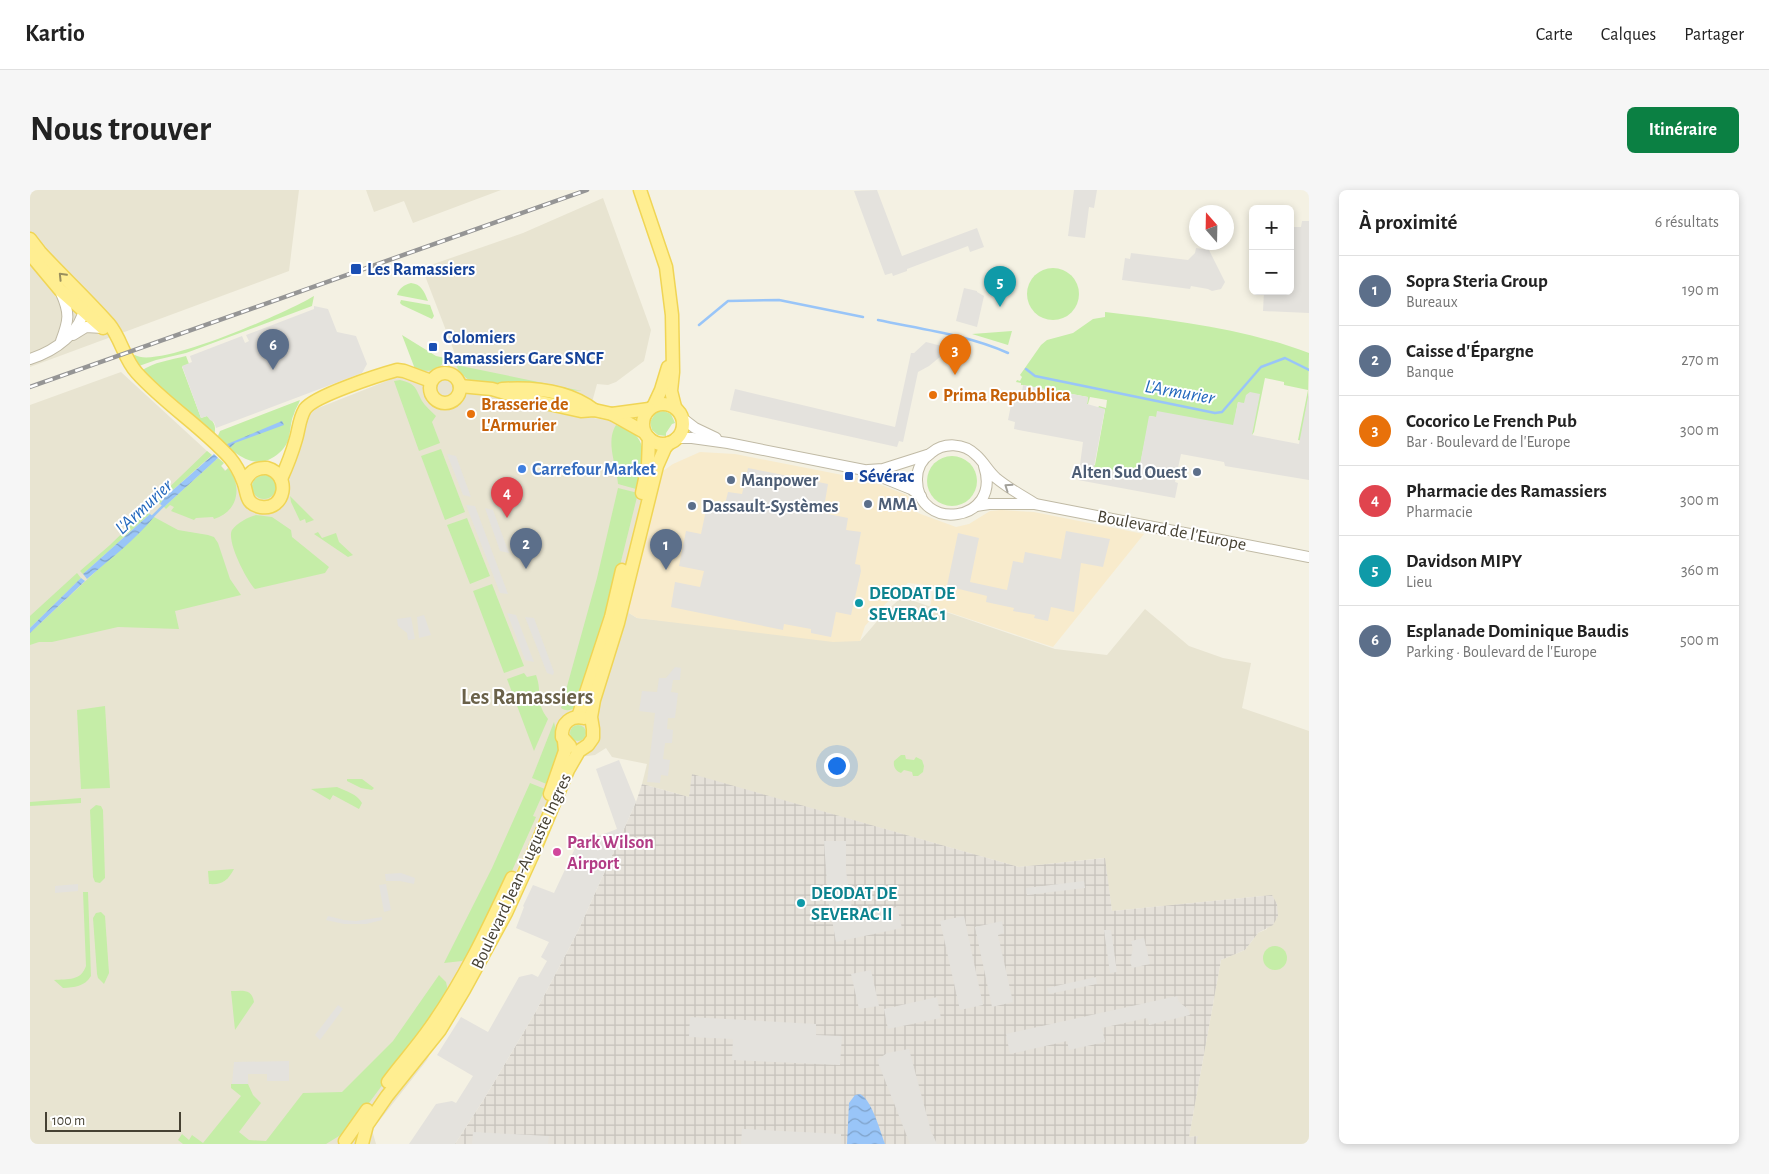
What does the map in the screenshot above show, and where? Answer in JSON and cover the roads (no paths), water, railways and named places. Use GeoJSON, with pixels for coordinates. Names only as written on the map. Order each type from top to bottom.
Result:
{"type":"FeatureCollection","features":[{"type":"Feature","properties":{"kind":"main road"},"geometry":{"type":"LineString","coordinates":[[592,724],[584,718],[578,717],[569,720],[563,727],[562,737],[564,741],[571,747],[584,748],[593,738],[593,729],[591,712],[618,623],[657,466],[665,448],[682,429],[682,418],[675,407],[672,391],[672,315],[666,267],[640,190]]}},
{"type":"Feature","properties":{"kind":"main road"},"geometry":{"type":"LineString","coordinates":[[30,239],[82,306],[103,328],[119,341]]}},
{"type":"Feature","properties":{"kind":"main road"},"geometry":{"type":"LineString","coordinates":[[30,254],[60,290],[110,325],[134,370],[140,377],[225,454],[244,484],[245,493],[251,502],[260,507],[266,507],[272,505],[280,498],[283,490],[281,479],[276,472],[225,454]]}},
{"type":"Feature","properties":{"kind":"main road"},"geometry":{"type":"LineString","coordinates":[[578,717],[611,617],[648,465],[643,417],[662,390],[672,350]]}},
{"type":"Feature","properties":{"kind":"main road"},"geometry":{"type":"LineString","coordinates":[[281,479],[293,448],[302,414],[307,406],[319,398],[396,370],[431,381]]}},
{"type":"Feature","properties":{"kind":"main road"},"geometry":{"type":"LineString","coordinates":[[449,373],[456,378],[460,386],[457,396],[450,402],[439,402],[431,393],[431,381],[440,374],[449,373]]}},
{"type":"Feature","properties":{"kind":"main road"},"geometry":{"type":"LineString","coordinates":[[460,386],[492,390],[581,411],[594,410],[612,414],[658,443],[673,441]]}},
{"type":"Feature","properties":{"kind":"main road"},"geometry":{"type":"LineString","coordinates":[[612,414],[664,403],[675,407]]}},
{"type":"Feature","properties":{"kind":"main road"},"geometry":{"type":"LineString","coordinates":[[244,484],[249,474],[263,468],[293,448]]}},
{"type":"Feature","properties":{"kind":"main road","name":"Boulevard Jean-Auguste Ingres"},"geometry":{"type":"LineString","coordinates":[[346,1143],[399,1066],[430,1028],[469,963],[523,856],[548,801],[565,751],[564,741]]}},
{"type":"Feature","properties":{"kind":"main road","name":"Boulevard Jean-Auguste Ingres"},"geometry":{"type":"LineString","coordinates":[[362,1144],[366,1125],[440,1030],[464,990],[506,912],[532,858],[568,770],[576,755],[584,748]]}},
{"type":"Feature","properties":{"kind":"street"},"geometry":{"type":"LineString","coordinates":[[60,290],[68,316],[60,344]]}},
{"type":"Feature","properties":{"kind":"street"},"geometry":{"type":"LineString","coordinates":[[60,344],[75,329],[82,306]]}},
{"type":"Feature","properties":{"kind":"street"},"geometry":{"type":"LineString","coordinates":[[30,359],[51,351],[86,327],[103,328]]}},
{"type":"Feature","properties":{"kind":"street","name":"Boulevard de l'Europe"},"geometry":{"type":"LineString","coordinates":[[682,418],[695,428],[728,443]]}},
{"type":"Feature","properties":{"kind":"street","name":"Boulevard de l'Europe"},"geometry":{"type":"LineString","coordinates":[[673,441],[692,438],[728,443],[864,470],[911,489],[931,508],[948,515],[962,514],[976,506],[989,504],[1035,504],[1309,557]]}},
{"type":"Feature","properties":{"kind":"street","name":"Boulevard de l'Europe"},"geometry":{"type":"LineString","coordinates":[[864,470],[883,469],[928,455],[940,447],[958,446],[973,452],[984,466],[1002,482],[1035,504]]}},
{"type":"Feature","properties":{"kind":"street"},"geometry":{"type":"LineString","coordinates":[[920,496],[917,474],[928,455]]}},
{"type":"Feature","properties":{"kind":"street"},"geometry":{"type":"LineString","coordinates":[[976,506],[987,487],[984,466]]}},
{"type":"Feature","properties":{"kind":"water"},"geometry":{"type":"Polygon","coordinates":[[[282,421],[284,425],[235,443],[229,449],[225,445],[282,421]]]}},
{"type":"Feature","properties":{"kind":"water"},"geometry":{"type":"Polygon","coordinates":[[[214,454],[218,458],[164,507],[160,504],[165,497],[214,454]]]}},
{"type":"Feature","properties":{"kind":"water"},"geometry":{"type":"Polygon","coordinates":[[[150,514],[154,517],[139,534],[87,579],[83,574],[150,514]]]}},
{"type":"Feature","properties":{"kind":"water"},"geometry":{"type":"Polygon","coordinates":[[[81,578],[85,581],[30,633],[30,628],[81,578]]]}},
{"type":"Feature","properties":{"kind":"water"},"geometry":{"type":"Polygon","coordinates":[[[860,1094],[872,1109],[885,1144],[847,1144],[849,1103],[855,1095],[860,1094]]]}},
{"type":"Feature","properties":{"kind":"waterway","name":"L'Armurier"},"geometry":{"type":"LineString","coordinates":[[699,325],[728,301],[779,300],[863,317]]}},
{"type":"Feature","properties":{"kind":"waterway","name":"L'Armurier"},"geometry":{"type":"LineString","coordinates":[[878,320],[961,337],[1008,353]]}},
{"type":"Feature","properties":{"kind":"waterway","name":"L'Armurier"},"geometry":{"type":"LineString","coordinates":[[1026,369],[1035,376],[1215,413],[1222,412],[1261,367],[1285,358],[1309,370]]}},
{"type":"Feature","properties":{"kind":"waterway","name":"L'Armurier"},"geometry":{"type":"LineString","coordinates":[[152,517],[164,505]]}},
{"type":"Feature","properties":{"kind":"railway"},"geometry":{"type":"LineString","coordinates":[[30,387],[587,190]]}},
{"type":"Feature","properties":{"kind":"place","name":"Les Ramassiers"},"geometry":{"type":"Point","coordinates":[356,269]}},
{"type":"Feature","properties":{"kind":"place","name":"Davidson MIPY"},"geometry":{"type":"Point","coordinates":[1000,307]}},
{"type":"Feature","properties":{"kind":"place","name":"Colomiers Ramassiers Gare SNCF"},"geometry":{"type":"Point","coordinates":[433,347]}},
{"type":"Feature","properties":{"kind":"place","name":"Esplanade Dominique Baudis"},"geometry":{"type":"Point","coordinates":[273,370]}},
{"type":"Feature","properties":{"kind":"place","name":"Cocorico Le French Pub"},"geometry":{"type":"Point","coordinates":[955,375]}},
{"type":"Feature","properties":{"kind":"place","name":"Prima Repubblica"},"geometry":{"type":"Point","coordinates":[933,395]}},
{"type":"Feature","properties":{"kind":"place","name":"Brasserie de L'Armurier"},"geometry":{"type":"Point","coordinates":[471,414]}},
{"type":"Feature","properties":{"kind":"place","name":"Carrefour Market"},"geometry":{"type":"Point","coordinates":[522,469]}},
{"type":"Feature","properties":{"kind":"place","name":"Alten Sud Ouest"},"geometry":{"type":"Point","coordinates":[1197,472]}},
{"type":"Feature","properties":{"kind":"place","name":"Sévérac"},"geometry":{"type":"Point","coordinates":[849,476]}},
{"type":"Feature","properties":{"kind":"place","name":"Manpower"},"geometry":{"type":"Point","coordinates":[731,480]}},
{"type":"Feature","properties":{"kind":"place","name":"MMA"},"geometry":{"type":"Point","coordinates":[868,504]}},
{"type":"Feature","properties":{"kind":"place","name":"Dassault-Systèmes"},"geometry":{"type":"Point","coordinates":[692,506]}},
{"type":"Feature","properties":{"kind":"place","name":"Pharmacie des Ramassiers"},"geometry":{"type":"Point","coordinates":[507,518]}},
{"type":"Feature","properties":{"kind":"place","name":"Caisse d'Épargne"},"geometry":{"type":"Point","coordinates":[526,569]}},
{"type":"Feature","properties":{"kind":"place","name":"Sopra Steria Group"},"geometry":{"type":"Point","coordinates":[666,570]}},
{"type":"Feature","properties":{"kind":"place","name":"DEODAT DE SEVERAC 1"},"geometry":{"type":"Point","coordinates":[859,603]}},
{"type":"Feature","properties":{"kind":"place","name":"Park Wilson Airport"},"geometry":{"type":"Point","coordinates":[557,852]}},
{"type":"Feature","properties":{"kind":"place","name":"DEODAT DE SEVERAC II"},"geometry":{"type":"Point","coordinates":[801,903]}},
{"type":"Feature","properties":{"kind":"district","name":"Les Ramassiers"},"geometry":{"type":"Point","coordinates":[527,696]}}]}
